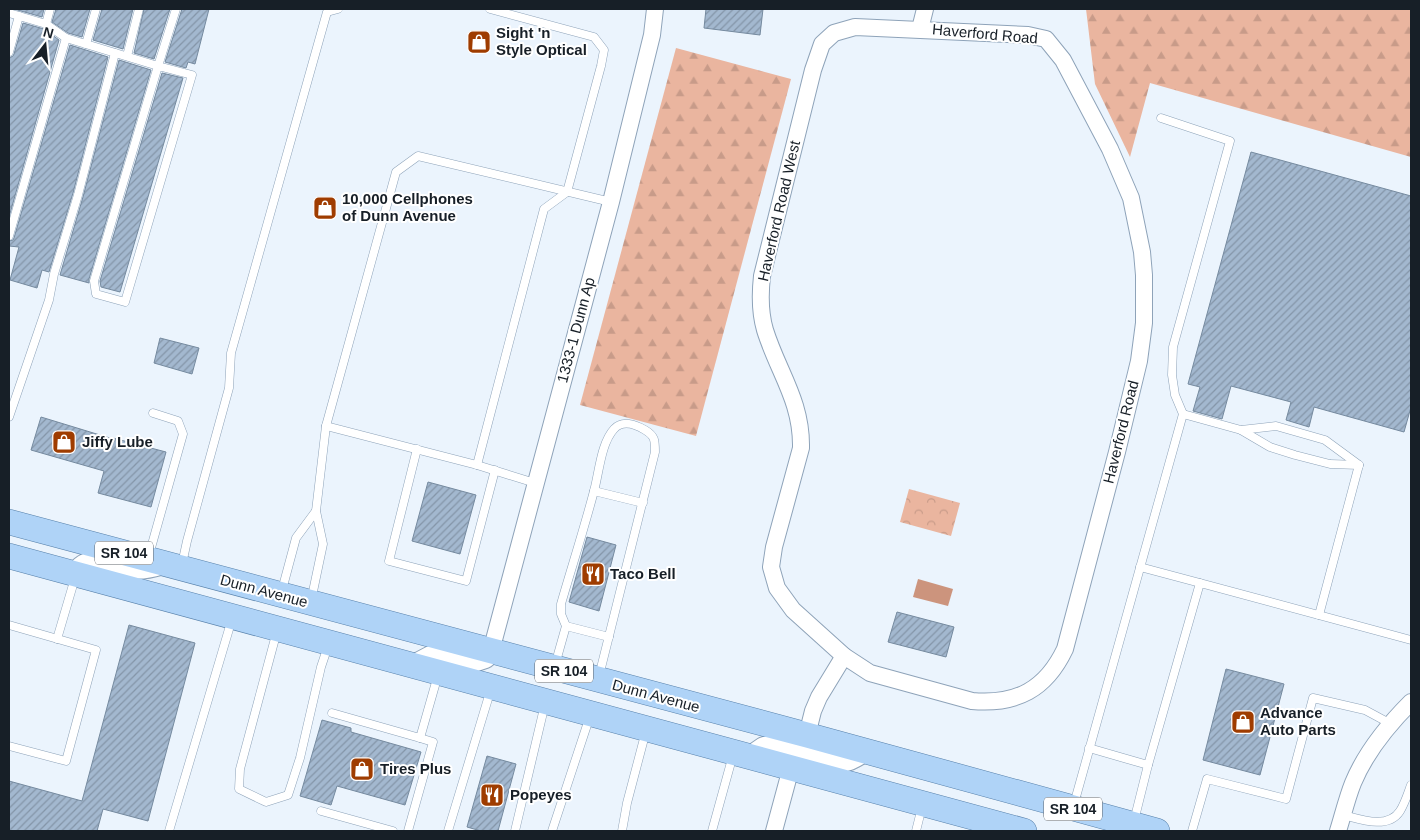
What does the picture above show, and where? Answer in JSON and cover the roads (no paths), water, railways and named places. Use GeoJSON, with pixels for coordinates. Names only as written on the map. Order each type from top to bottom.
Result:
{"type":"FeatureCollection","features":[{"type":"Feature","properties":{"kind":"main road","name":"Dunn Avenue"},"geometry":{"type":"LineString","coordinates":[[9,522],[807,735],[1157,831]]}},
{"type":"Feature","properties":{"kind":"main road","name":"SR 104"},"geometry":{"type":"LineString","coordinates":[[12,558],[1024,831]]}},
{"type":"Feature","properties":{"kind":"main road"},"geometry":{"type":"LineString","coordinates":[[76,574],[81,567],[98,562],[131,568],[147,568],[164,564]]}},
{"type":"Feature","properties":{"kind":"main road"},"geometry":{"type":"LineString","coordinates":[[414,666],[431,657],[476,660],[485,657],[491,651]]}},
{"type":"Feature","properties":{"kind":"main road"},"geometry":{"type":"LineString","coordinates":[[742,755],[775,746],[798,748],[805,744],[807,735]]}},
{"type":"Feature","properties":{"kind":"main road"},"geometry":{"type":"LineString","coordinates":[[791,768],[796,761],[803,758],[821,757],[847,760],[864,751]]}},
{"type":"Feature","properties":{"kind":"street","name":"1333-1 Dunn Ap"},"geometry":{"type":"LineString","coordinates":[[491,651],[611,202],[652,35],[655,9]]}},
{"type":"Feature","properties":{"kind":"street","name":"Haverford Road"},"geometry":{"type":"LineString","coordinates":[[844,656],[870,673],[972,701],[988,703],[1026,694],[1044,680],[1058,664],[1065,648],[1117,452],[1139,361],[1144,323],[1142,252],[1131,198],[1110,149],[1063,60],[1046,39],[1028,35],[920,29],[925,9]]}},
{"type":"Feature","properties":{"kind":"street","name":"Haverford Road West"},"geometry":{"type":"LineString","coordinates":[[844,656],[794,610],[777,588],[771,567],[774,547],[801,448],[801,436],[796,407],[765,330],[762,310],[762,276],[813,70],[822,44],[834,33],[855,27],[920,29]]}},
{"type":"Feature","properties":{"kind":"street"},"geometry":{"type":"LineString","coordinates":[[807,735],[813,711],[819,697],[844,656]]}},
{"type":"Feature","properties":{"kind":"street"},"geometry":{"type":"LineString","coordinates":[[1338,831],[1353,783],[1366,758],[1391,724],[1411,702]]}},
{"type":"Feature","properties":{"kind":"street"},"geometry":{"type":"LineString","coordinates":[[774,831],[791,768]]}},
{"type":"Feature","properties":{"kind":"lane"},"geometry":{"type":"LineString","coordinates":[[46,24],[50,9]]}},
{"type":"Feature","properties":{"kind":"lane"},"geometry":{"type":"LineString","coordinates":[[86,44],[96,9]]}},
{"type":"Feature","properties":{"kind":"lane"},"geometry":{"type":"LineString","coordinates":[[127,56],[139,9]]}},
{"type":"Feature","properties":{"kind":"lane"},"geometry":{"type":"LineString","coordinates":[[9,13],[46,24],[66,38],[158,66],[192,75],[125,302],[96,294],[94,281],[158,66],[176,9]]}},
{"type":"Feature","properties":{"kind":"lane"},"geometry":{"type":"LineString","coordinates":[[164,564],[187,541],[229,388],[233,343],[327,12],[338,9]]}},
{"type":"Feature","properties":{"kind":"lane"},"geometry":{"type":"LineString","coordinates":[[477,465],[544,208],[567,192],[604,50],[594,37],[490,9]]}},
{"type":"Feature","properties":{"kind":"lane"},"geometry":{"type":"LineString","coordinates":[[9,52],[19,16]]}},
{"type":"Feature","properties":{"kind":"lane"},"geometry":{"type":"LineString","coordinates":[[9,236],[66,38]]}},
{"type":"Feature","properties":{"kind":"lane"},"geometry":{"type":"LineString","coordinates":[[9,417],[49,300],[54,274],[78,195],[115,53]]}},
{"type":"Feature","properties":{"kind":"lane"},"geometry":{"type":"LineString","coordinates":[[1073,808],[1184,414],[1176,395],[1172,375],[1173,347],[1230,141],[1161,118]]}},
{"type":"Feature","properties":{"kind":"lane"},"geometry":{"type":"LineString","coordinates":[[311,603],[323,544],[316,511],[326,426],[396,172],[418,156],[611,202]]}},
{"type":"Feature","properties":{"kind":"lane"},"geometry":{"type":"LineString","coordinates":[[153,414],[178,422],[183,434],[164,564]]}},
{"type":"Feature","properties":{"kind":"lane"},"geometry":{"type":"LineString","coordinates":[[1184,414],[1241,430],[1270,447],[1294,455],[1330,464],[1359,465]]}},
{"type":"Feature","properties":{"kind":"lane"},"geometry":{"type":"LineString","coordinates":[[554,669],[566,626],[561,614],[561,604],[594,491],[607,438],[615,428],[624,423],[638,426],[652,434],[655,452],[598,680]]}},
{"type":"Feature","properties":{"kind":"lane"},"geometry":{"type":"LineString","coordinates":[[326,426],[477,465],[535,483]]}},
{"type":"Feature","properties":{"kind":"lane"},"geometry":{"type":"LineString","coordinates":[[1241,430],[1276,426],[1325,440],[1359,465]]}},
{"type":"Feature","properties":{"kind":"lane"},"geometry":{"type":"LineString","coordinates":[[417,449],[389,561],[466,581],[495,470]]}},
{"type":"Feature","properties":{"kind":"lane"},"geometry":{"type":"LineString","coordinates":[[1319,614],[1359,465]]}},
{"type":"Feature","properties":{"kind":"lane"},"geometry":{"type":"LineString","coordinates":[[594,491],[642,502]]}},
{"type":"Feature","properties":{"kind":"lane"},"geometry":{"type":"LineString","coordinates":[[281,595],[296,538],[316,511]]}},
{"type":"Feature","properties":{"kind":"lane"},"geometry":{"type":"LineString","coordinates":[[1140,567],[1411,640]]}},
{"type":"Feature","properties":{"kind":"lane"},"geometry":{"type":"LineString","coordinates":[[57,639],[76,574]]}},
{"type":"Feature","properties":{"kind":"lane"},"geometry":{"type":"LineString","coordinates":[[1133,825],[1148,765],[1200,583]]}},
{"type":"Feature","properties":{"kind":"lane"},"geometry":{"type":"LineString","coordinates":[[169,831],[233,617]]}},
{"type":"Feature","properties":{"kind":"lane"},"geometry":{"type":"LineString","coordinates":[[9,625],[96,650],[66,761],[9,746]]}},
{"type":"Feature","properties":{"kind":"lane"},"geometry":{"type":"LineString","coordinates":[[566,626],[609,637]]}},
{"type":"Feature","properties":{"kind":"lane"},"geometry":{"type":"LineString","coordinates":[[278,629],[240,769],[239,789],[266,802],[288,795],[300,758],[322,666],[330,643]]}},
{"type":"Feature","properties":{"kind":"lane"},"geometry":{"type":"LineString","coordinates":[[420,738],[439,673]]}},
{"type":"Feature","properties":{"kind":"lane"},"geometry":{"type":"LineString","coordinates":[[449,831],[491,687]]}},
{"type":"Feature","properties":{"kind":"lane"},"geometry":{"type":"LineString","coordinates":[[1192,831],[1207,778],[1286,800],[1313,698],[1365,710],[1391,724]]}},
{"type":"Feature","properties":{"kind":"lane"},"geometry":{"type":"LineString","coordinates":[[515,831],[546,702]]}},
{"type":"Feature","properties":{"kind":"lane"},"geometry":{"type":"LineString","coordinates":[[332,713],[433,742],[408,831]]}},
{"type":"Feature","properties":{"kind":"lane"},"geometry":{"type":"LineString","coordinates":[[552,831],[590,714]]}},
{"type":"Feature","properties":{"kind":"lane"},"geometry":{"type":"LineString","coordinates":[[622,831],[627,803],[647,729]]}},
{"type":"Feature","properties":{"kind":"lane"},"geometry":{"type":"LineString","coordinates":[[1089,748],[1148,765]]}},
{"type":"Feature","properties":{"kind":"lane"},"geometry":{"type":"LineString","coordinates":[[712,831],[742,755]]}},
{"type":"Feature","properties":{"kind":"lane"},"geometry":{"type":"LineString","coordinates":[[1343,814],[1373,822],[1381,822],[1393,817],[1399,813],[1411,785]]}},
{"type":"Feature","properties":{"kind":"lane"},"geometry":{"type":"LineString","coordinates":[[916,831],[923,804]]}},
{"type":"Feature","properties":{"kind":"lane"},"geometry":{"type":"LineString","coordinates":[[322,811],[393,831]]}},
{"type":"Feature","properties":{"kind":"place","name":"Sight 'n Style Optical"},"geometry":{"type":"Point","coordinates":[479,42]}},
{"type":"Feature","properties":{"kind":"place","name":"10,000 Cellphones of Dunn Avenue"},"geometry":{"type":"Point","coordinates":[325,208]}},
{"type":"Feature","properties":{"kind":"place","name":"Jiffy Lube"},"geometry":{"type":"Point","coordinates":[64,442]}},
{"type":"Feature","properties":{"kind":"place","name":"Taco Bell"},"geometry":{"type":"Point","coordinates":[593,574]}},
{"type":"Feature","properties":{"kind":"place","name":"Advance Auto Parts"},"geometry":{"type":"Point","coordinates":[1243,722]}},
{"type":"Feature","properties":{"kind":"place","name":"Tires Plus"},"geometry":{"type":"Point","coordinates":[362,769]}},
{"type":"Feature","properties":{"kind":"place","name":"Popeyes"},"geometry":{"type":"Point","coordinates":[492,795]}}]}
